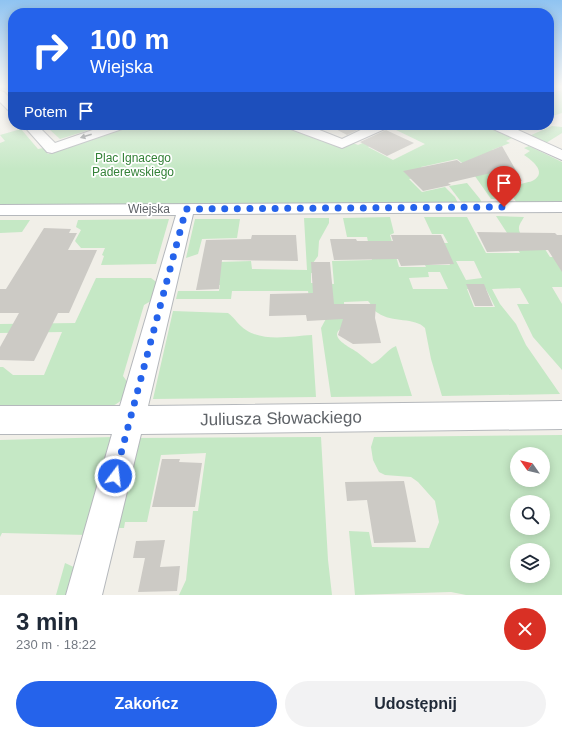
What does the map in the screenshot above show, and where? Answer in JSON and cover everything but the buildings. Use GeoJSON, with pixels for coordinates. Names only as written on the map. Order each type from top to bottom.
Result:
{"type":"FeatureCollection","features":[{"type":"Feature","properties":{"kind":"street"},"geometry":{"type":"LineString","coordinates":[[35,130],[52,149],[106,130]]}},
{"type":"Feature","properties":{"kind":"street"},"geometry":{"type":"LineString","coordinates":[[309,130],[342,144],[371,130]]}},
{"type":"Feature","properties":{"kind":"street"},"geometry":{"type":"LineString","coordinates":[[507,130],[562,156]]}},
{"type":"Feature","properties":{"kind":"street","name":"Wiejska"},"geometry":{"type":"LineString","coordinates":[[0,210],[562,207]]}},
{"type":"Feature","properties":{"kind":"street"},"geometry":{"type":"LineString","coordinates":[[84,595],[186,209]]}},
{"type":"Feature","properties":{"kind":"street","name":"Juliusza Słowackiego"},"geometry":{"type":"LineString","coordinates":[[0,420],[562,415]]}},
{"type":"Feature","properties":{"kind":"green space"},"geometry":{"type":"Polygon","coordinates":[[[554,126],[562,127],[562,133],[546,143],[529,136],[543,130],[554,130],[554,126]]]}},
{"type":"Feature","properties":{"kind":"green space","name":"Plac Ignacego Paderewskiego"},"geometry":{"type":"Polygon","coordinates":[[[22,130],[38,149],[43,148],[48,154],[111,130],[301,130],[343,148],[353,143],[358,145],[365,142],[371,145],[368,147],[393,160],[425,144],[396,130],[495,130],[512,138],[506,141],[510,143],[492,150],[492,174],[496,175],[496,182],[508,199],[491,199],[470,169],[457,159],[421,167],[429,175],[409,179],[422,192],[445,187],[455,197],[458,203],[0,206],[0,143],[5,141],[0,135],[22,130]]]}},
{"type":"Feature","properties":{"kind":"green space"},"geometry":{"type":"Polygon","coordinates":[[[50,130],[89,130],[60,139],[50,130]]]}},
{"type":"Feature","properties":{"kind":"green space"},"geometry":{"type":"Polygon","coordinates":[[[529,146],[562,162],[562,203],[517,203],[512,196],[518,191],[519,185],[530,182],[538,177],[539,170],[537,166],[524,155],[530,151],[524,148],[529,146]]]}},
{"type":"Feature","properties":{"kind":"green space"},"geometry":{"type":"Polygon","coordinates":[[[467,183],[482,203],[462,203],[449,186],[467,183]]]}},
{"type":"Feature","properties":{"kind":"green space"},"geometry":{"type":"Polygon","coordinates":[[[496,216],[524,217],[519,226],[520,233],[543,246],[550,257],[562,257],[562,287],[552,287],[562,304],[562,370],[533,337],[517,304],[529,304],[520,288],[492,289],[500,304],[516,324],[526,345],[560,394],[442,396],[431,359],[425,328],[415,322],[384,316],[376,312],[368,301],[344,302],[345,326],[337,333],[338,337],[344,344],[372,364],[396,346],[412,396],[331,397],[321,328],[328,315],[309,298],[308,291],[232,291],[231,299],[176,299],[178,291],[219,291],[220,285],[217,285],[219,262],[251,261],[252,269],[307,270],[304,218],[329,218],[329,223],[319,241],[318,256],[313,263],[313,273],[311,273],[311,283],[334,284],[332,261],[372,260],[367,237],[347,237],[343,218],[390,217],[394,233],[390,235],[399,267],[450,265],[441,243],[448,243],[443,234],[432,234],[424,217],[467,217],[486,253],[520,253],[496,216]],[[456,261],[466,280],[482,278],[474,261],[456,261]],[[428,272],[429,277],[409,278],[413,289],[448,289],[440,272],[428,272]],[[467,289],[474,307],[495,307],[486,289],[467,289]]]}},
{"type":"Feature","properties":{"kind":"green space"},"geometry":{"type":"Polygon","coordinates":[[[169,219],[156,264],[101,265],[104,256],[102,255],[105,248],[81,248],[75,241],[81,230],[76,227],[78,220],[169,219]]]}},
{"type":"Feature","properties":{"kind":"green space"},"geometry":{"type":"Polygon","coordinates":[[[195,219],[240,219],[237,238],[202,239],[198,254],[186,258],[195,219]]]}},
{"type":"Feature","properties":{"kind":"green space"},"geometry":{"type":"Polygon","coordinates":[[[0,220],[30,220],[22,232],[0,233],[0,220]]]}},
{"type":"Feature","properties":{"kind":"green space"},"geometry":{"type":"Polygon","coordinates":[[[96,278],[151,278],[159,284],[156,298],[144,305],[123,376],[131,387],[125,396],[121,401],[112,406],[0,408],[0,367],[3,367],[13,375],[44,375],[62,332],[0,333],[0,324],[75,323],[96,278]]]}},
{"type":"Feature","properties":{"kind":"green space"},"geometry":{"type":"Polygon","coordinates":[[[173,311],[228,313],[244,328],[253,334],[261,336],[278,337],[312,335],[316,397],[153,399],[173,311]]]}},
{"type":"Feature","properties":{"kind":"green space"},"geometry":{"type":"Polygon","coordinates":[[[562,435],[562,595],[466,595],[451,592],[355,595],[349,531],[369,532],[372,547],[429,548],[439,522],[435,501],[418,482],[411,477],[385,475],[379,472],[373,460],[371,447],[374,437],[562,435]]]}},
{"type":"Feature","properties":{"kind":"green space"},"geometry":{"type":"Polygon","coordinates":[[[113,437],[88,535],[2,533],[0,537],[0,440],[113,437]]]}},
{"type":"Feature","properties":{"kind":"green space"},"geometry":{"type":"Polygon","coordinates":[[[321,437],[328,560],[332,595],[179,595],[186,580],[193,511],[198,511],[206,453],[161,455],[147,522],[125,522],[124,528],[113,528],[137,438],[321,437]]]}},
{"type":"Feature","properties":{"kind":"green space"},"geometry":{"type":"Polygon","coordinates":[[[65,563],[78,569],[71,595],[56,595],[65,563]]]}},
{"type":"Feature","properties":{"kind":"route"},"geometry":{"type":"LineString","coordinates":[[115,476],[186,209],[504,207]]}}]}
